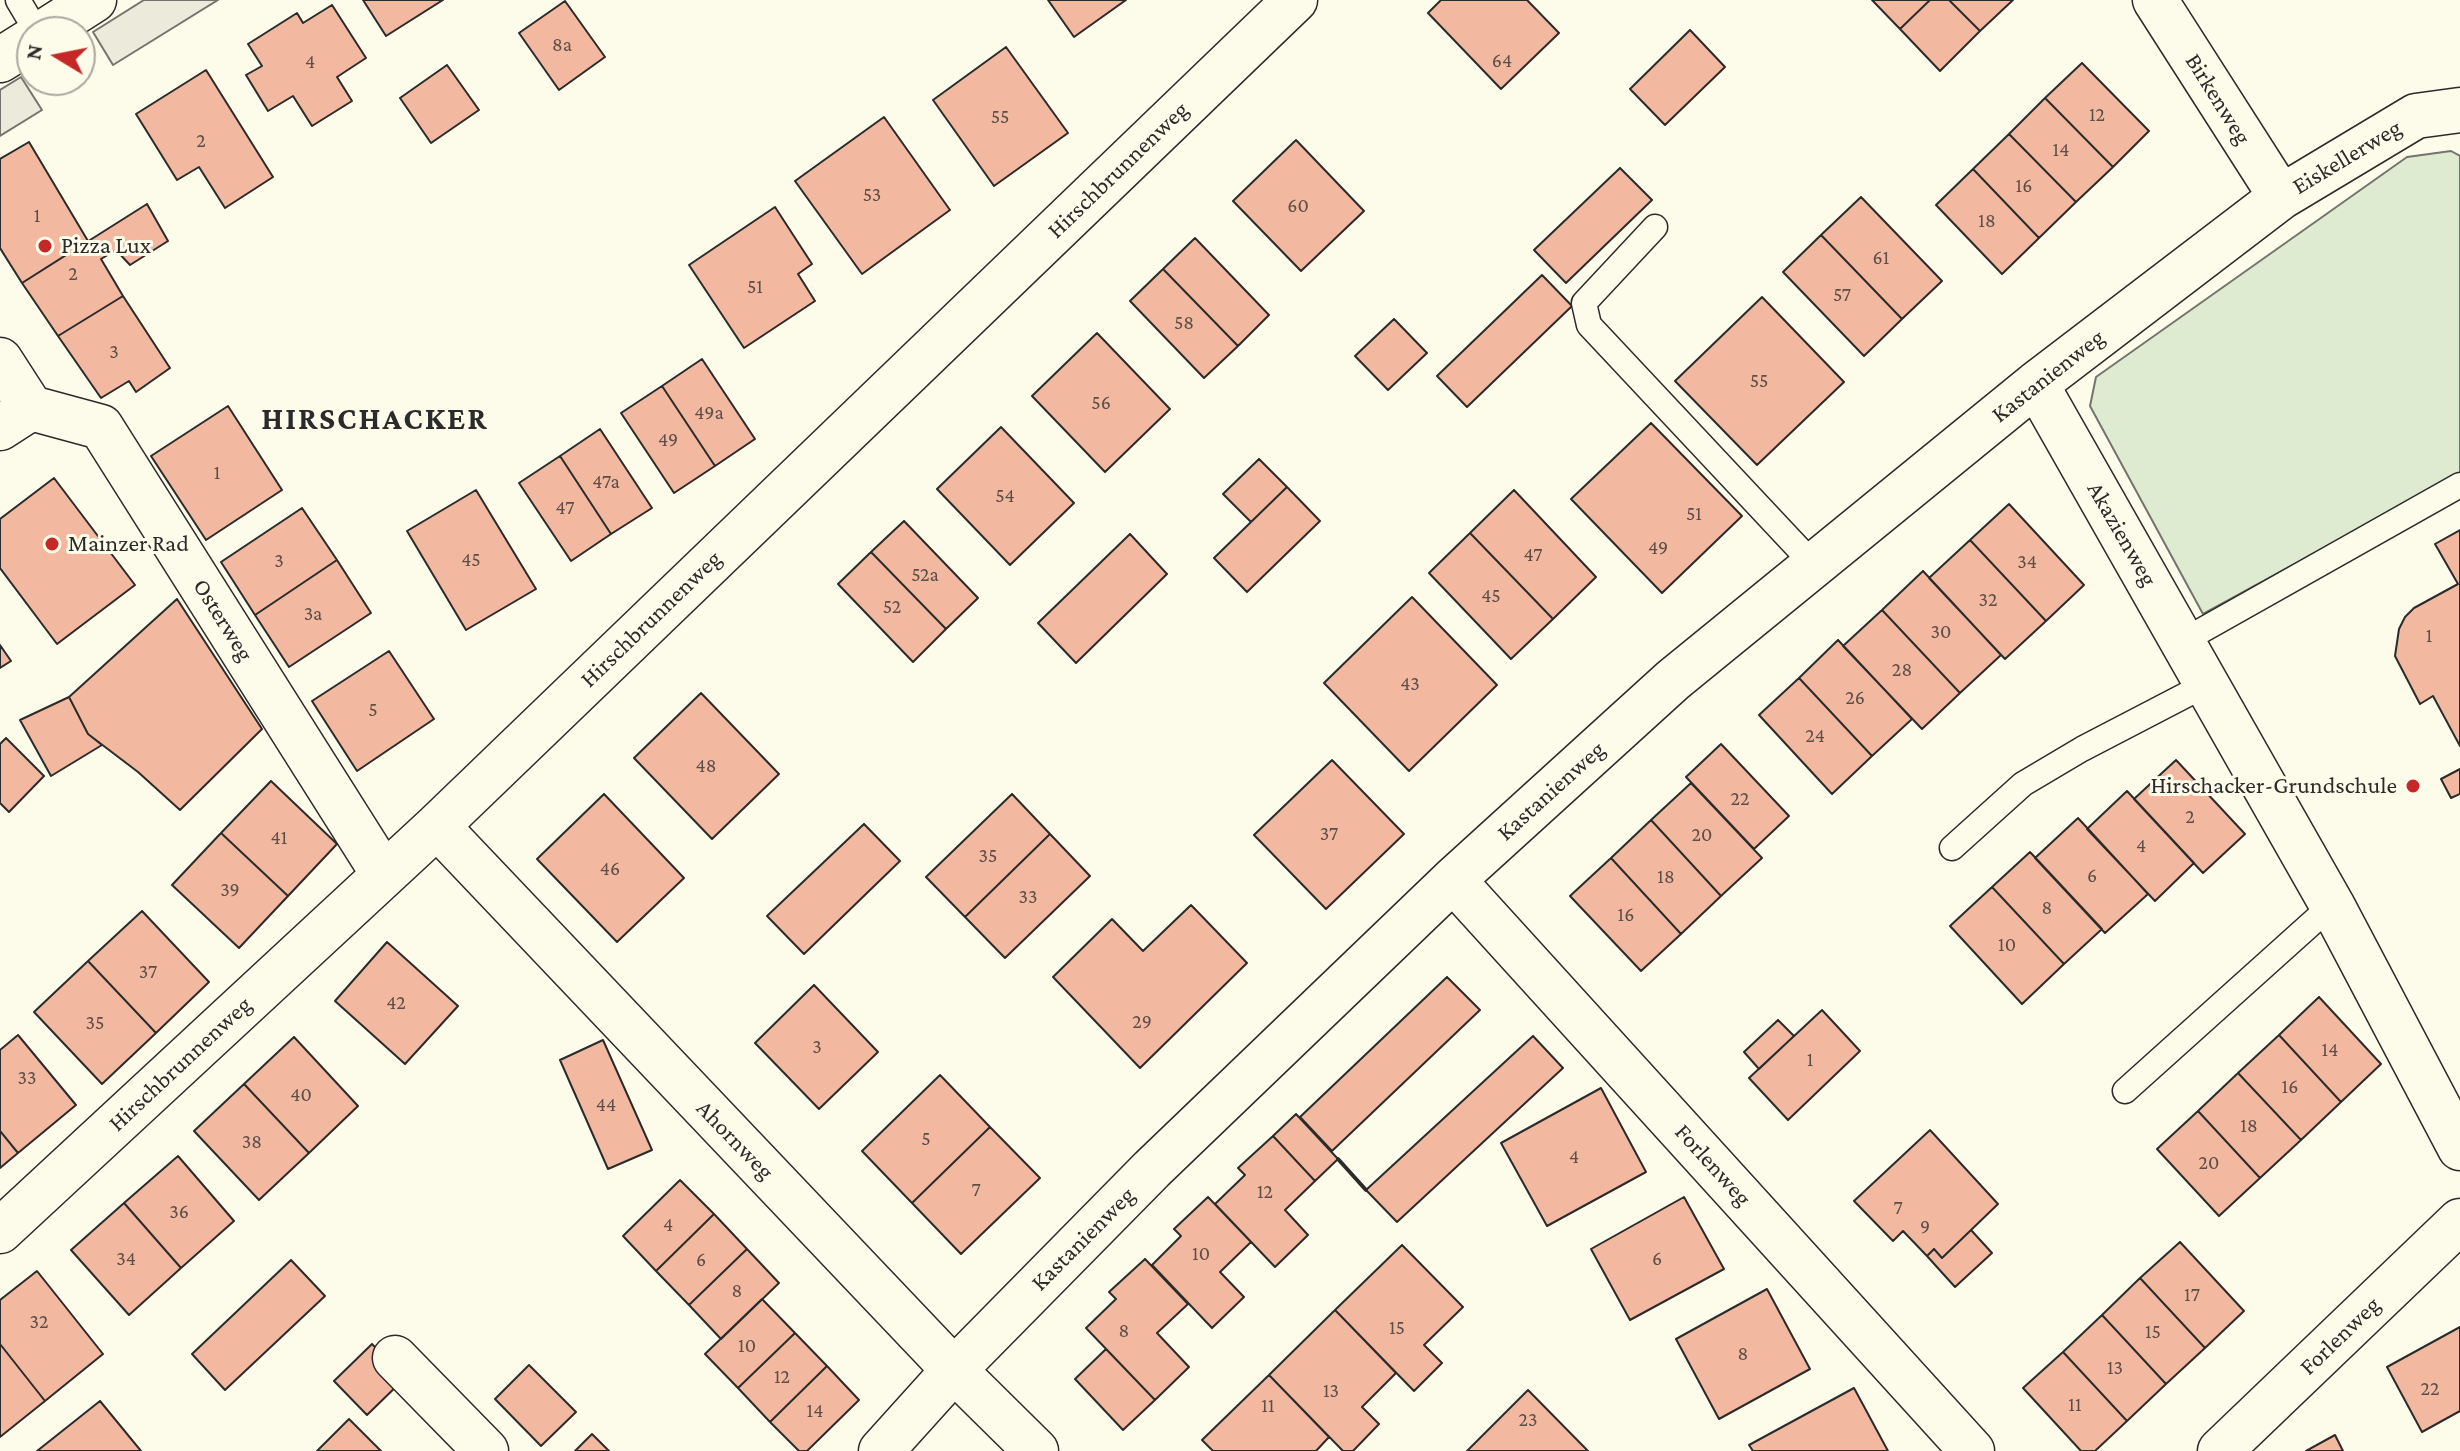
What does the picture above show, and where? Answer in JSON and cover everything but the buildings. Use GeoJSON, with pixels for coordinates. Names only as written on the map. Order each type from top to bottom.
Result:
{"type":"FeatureCollection","features":[{"type":"Feature","properties":{"kind":"street"},"geometry":{"type":"LineString","coordinates":[[69,16],[94,0]]}},
{"type":"Feature","properties":{"kind":"street","name":"Hirschbrunnenweg"},"geometry":{"type":"LineString","coordinates":[[0,1231],[437,826],[1295,0]]}},
{"type":"Feature","properties":{"kind":"street","name":"Birkenweg"},"geometry":{"type":"LineString","coordinates":[[2155,0],[2281,197]]}},
{"type":"Feature","properties":{"kind":"street","name":"Eiskellerweg"},"geometry":{"type":"LineString","coordinates":[[2281,197],[2416,116],[2460,110]]}},
{"type":"Feature","properties":{"kind":"street","name":"Kastanienweg"},"geometry":{"type":"LineString","coordinates":[[881,1451],[954,1370],[1152,1169],[1453,880],[1673,680],[2036,384],[2281,197]]}},
{"type":"Feature","properties":{"kind":"street"},"geometry":{"type":"LineString","coordinates":[[0,360],[16,418]]}},
{"type":"Feature","properties":{"kind":"street","name":"Akazienweg"},"geometry":{"type":"LineString","coordinates":[[2036,384],[2332,905],[2460,1148]]}},
{"type":"Feature","properties":{"kind":"street","name":"Osterweg"},"geometry":{"type":"LineString","coordinates":[[16,418],[101,427],[384,875]]}},
{"type":"Feature","properties":{"kind":"street","name":"Ahornweg"},"geometry":{"type":"LineString","coordinates":[[437,826],[954,1370],[1036,1451]]}},
{"type":"Feature","properties":{"kind":"street","name":"Forlenweg"},"geometry":{"type":"LineString","coordinates":[[1453,880],[1972,1451]]}},
{"type":"Feature","properties":{"kind":"street","name":"Forlenweg"},"geometry":{"type":"LineString","coordinates":[[2220,1451],[2460,1221]]}},
{"type":"Feature","properties":{"kind":"street"},"geometry":{"type":"LineString","coordinates":[[395,1358],[486,1451]]}},
{"type":"Feature","properties":{"kind":"lane"},"geometry":{"type":"LineString","coordinates":[[1655,227],[1584,303],[1589,325],[1814,565]]}},
{"type":"Feature","properties":{"kind":"lane"},"geometry":{"type":"LineString","coordinates":[[2183,641],[2460,485]]}},
{"type":"Feature","properties":{"kind":"lane"},"geometry":{"type":"LineString","coordinates":[[1952,848],[2023,784],[2082,749],[2207,684]]}},
{"type":"Feature","properties":{"kind":"lane"},"geometry":{"type":"LineString","coordinates":[[2125,1091],[2332,905]]}},
{"type":"Feature","properties":{"kind":"green space"},"geometry":{"type":"Polygon","coordinates":[[[2451,151],[2460,156],[2460,474],[2203,614],[2090,406],[2096,377],[2407,157],[2451,151]]]}},
{"type":"Feature","properties":{"kind":"shaded area"},"geometry":{"type":"Polygon","coordinates":[[[144,0],[218,0],[113,65],[96,37],[96,30],[144,0]]]}},
{"type":"Feature","properties":{"kind":"shaded area"},"geometry":{"type":"Polygon","coordinates":[[[16,80],[16,96],[33,96],[42,110],[0,136],[0,90],[16,80]]]}},
{"type":"Feature","properties":{"kind":"wall"},"geometry":{"type":"LineString","coordinates":[[1338,1159],[1366,1190]]}},
{"type":"Feature","properties":{"kind":"place","name":"Pizza Lux"},"geometry":{"type":"Point","coordinates":[45,246]}},
{"type":"Feature","properties":{"kind":"place","name":"Mainzer Rad"},"geometry":{"type":"Point","coordinates":[52,544]}},
{"type":"Feature","properties":{"kind":"place","name":"Hirschacker-Grundschule"},"geometry":{"type":"Point","coordinates":[2413,786]}},
{"type":"Feature","properties":{"kind":"district","name":"HIRSCHACKER"},"geometry":{"type":"Point","coordinates":[375,419]}}]}
